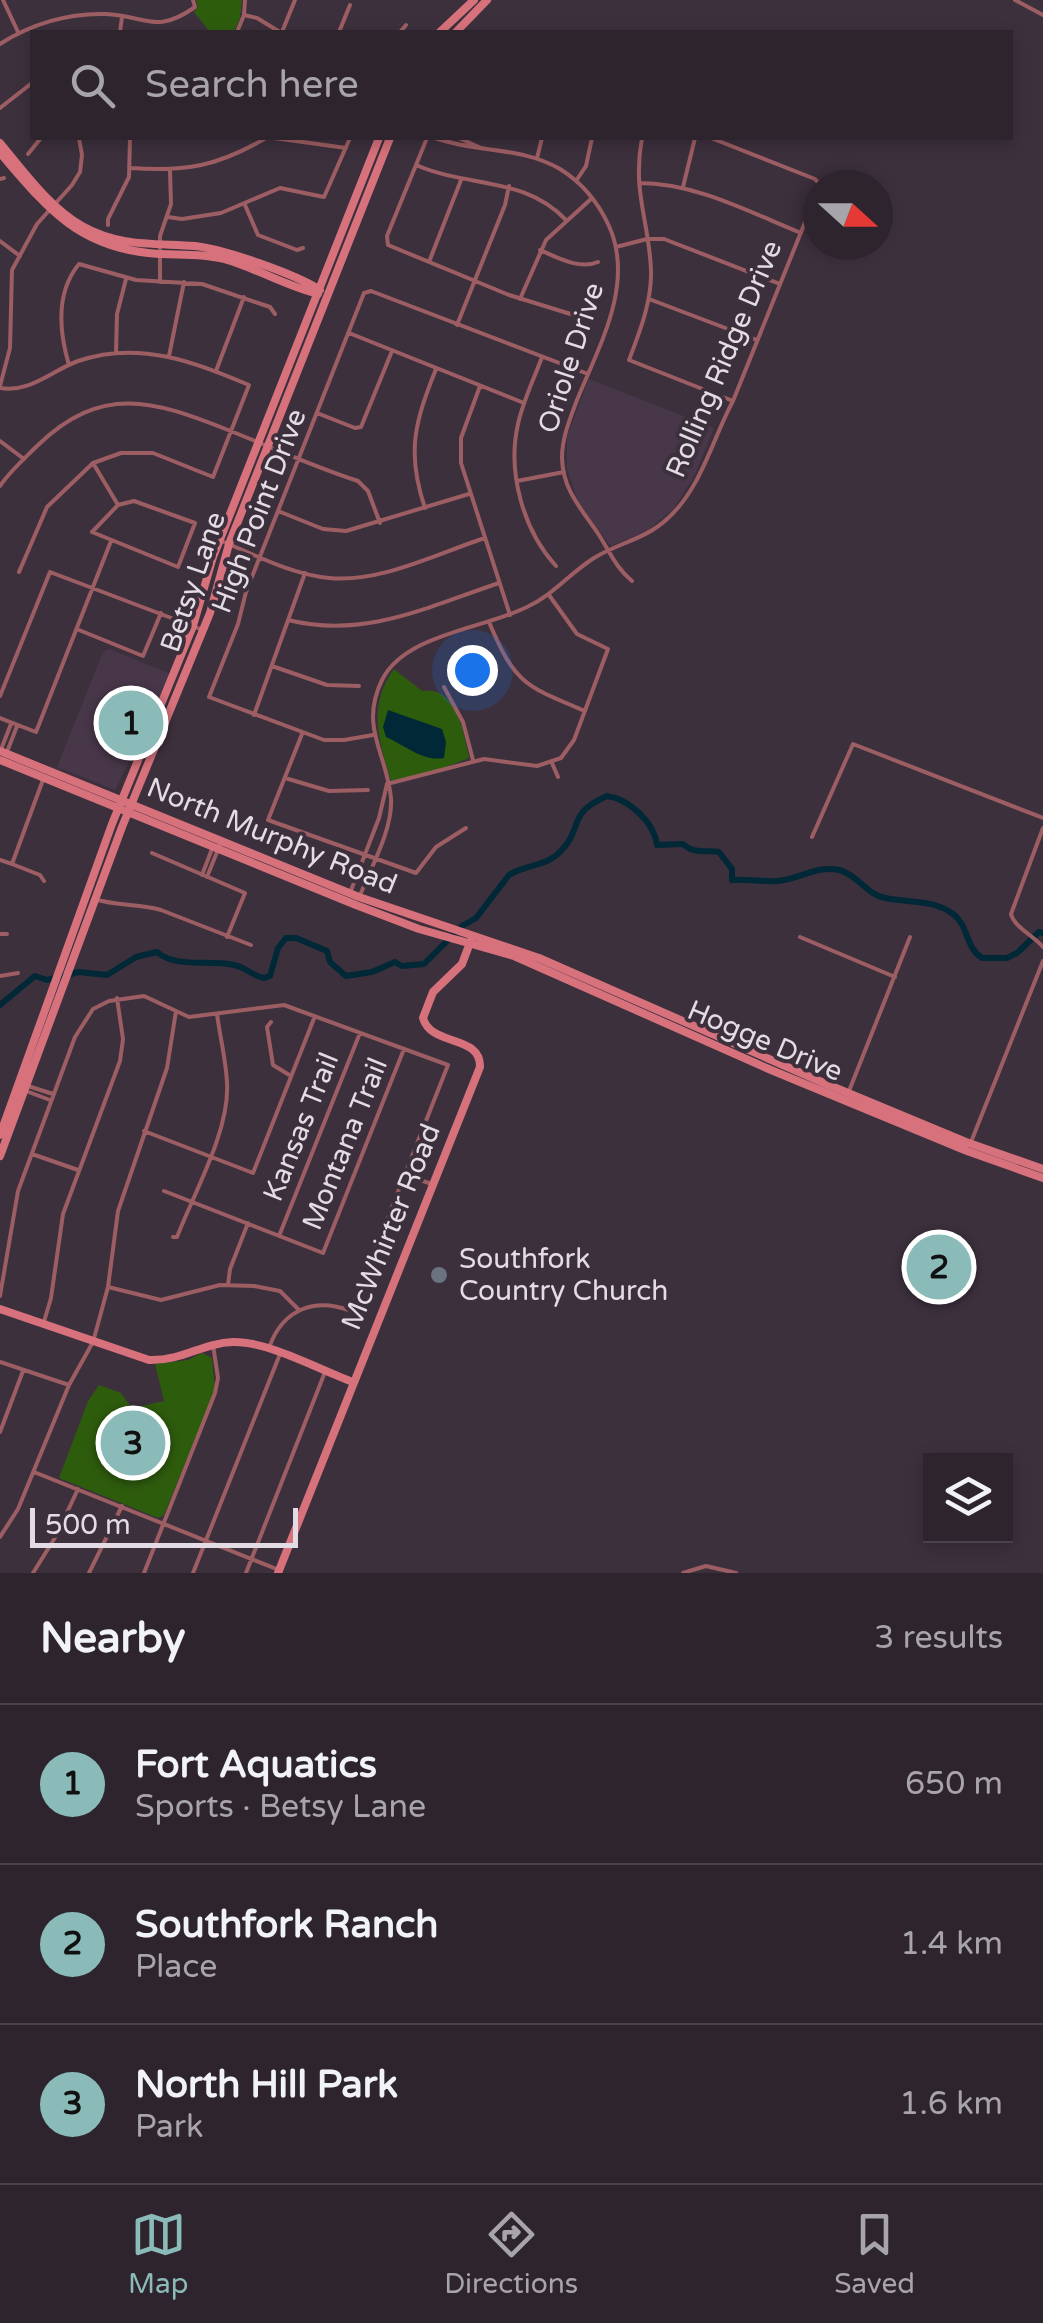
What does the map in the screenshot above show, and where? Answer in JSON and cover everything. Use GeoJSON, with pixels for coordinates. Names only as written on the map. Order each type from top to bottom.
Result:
{"type":"FeatureCollection","features":[{"type":"Feature","properties":{"kind":"main road"},"geometry":{"type":"LineString","coordinates":[[442,30],[474,0]]}},
{"type":"Feature","properties":{"kind":"main road"},"geometry":{"type":"LineString","coordinates":[[458,30],[487,0]]}},
{"type":"Feature","properties":{"kind":"main road","name":"Betsy Lane"},"geometry":{"type":"LineString","coordinates":[[0,1156],[49,999],[153,750],[198,628],[224,542],[378,140]]}},
{"type":"Feature","properties":{"kind":"main road","name":"Betsy Lane"},"geometry":{"type":"LineString","coordinates":[[321,293],[389,140]]}},
{"type":"Feature","properties":{"kind":"main road"},"geometry":{"type":"LineString","coordinates":[[0,143],[51,207]]}},
{"type":"Feature","properties":{"kind":"main road"},"geometry":{"type":"LineString","coordinates":[[0,153],[51,207],[96,233],[160,250],[194,246],[218,250],[321,293]]}},
{"type":"Feature","properties":{"kind":"main road","name":"Betsy Lane"},"geometry":{"type":"LineString","coordinates":[[0,1135],[77,955],[120,803],[143,746],[172,691]]}},
{"type":"Feature","properties":{"kind":"main road"},"geometry":{"type":"LineString","coordinates":[[143,746],[153,750]]}},
{"type":"Feature","properties":{"kind":"main road","name":"North Murphy Road"},"geometry":{"type":"LineString","coordinates":[[2,755],[44,777],[120,803]]}},
{"type":"Feature","properties":{"kind":"main road","name":"North Murphy Road"},"geometry":{"type":"LineString","coordinates":[[2,755],[353,899],[468,938]]}},
{"type":"Feature","properties":{"kind":"main road","name":"Hogge Drive"},"geometry":{"type":"LineString","coordinates":[[468,938],[539,958],[749,1055],[1043,1178]]}},
{"type":"Feature","properties":{"kind":"main road","name":"McWhirter Road"},"geometry":{"type":"LineString","coordinates":[[279,1572],[481,1062],[472,1048],[428,1030],[424,1012],[435,989],[462,964],[468,938]]}},
{"type":"Feature","properties":{"kind":"main road","name":"Hogge Drive"},"geometry":{"type":"LineString","coordinates":[[969,1147],[1043,1170]]}},
{"type":"Feature","properties":{"kind":"main road"},"geometry":{"type":"LineString","coordinates":[[0,1310],[130,1356],[171,1360],[213,1345],[236,1342],[269,1350],[354,1382]]}},
{"type":"Feature","properties":{"kind":"street"},"geometry":{"type":"LineString","coordinates":[[3,0],[18,33]]}},
{"type":"Feature","properties":{"kind":"street"},"geometry":{"type":"LineString","coordinates":[[0,44],[18,33],[71,17],[122,16],[165,23],[194,7],[193,0]]}},
{"type":"Feature","properties":{"kind":"street"},"geometry":{"type":"LineString","coordinates":[[238,30],[245,0]]}},
{"type":"Feature","properties":{"kind":"street"},"geometry":{"type":"LineString","coordinates":[[282,30],[295,0]]}},
{"type":"Feature","properties":{"kind":"street"},"geometry":{"type":"LineString","coordinates":[[1016,0],[1043,15]]}},
{"type":"Feature","properties":{"kind":"street"},"geometry":{"type":"LineString","coordinates":[[1028,8],[1031,0]]}},
{"type":"Feature","properties":{"kind":"street"},"geometry":{"type":"LineString","coordinates":[[340,30],[350,4]]}},
{"type":"Feature","properties":{"kind":"street"},"geometry":{"type":"LineString","coordinates":[[244,15],[278,30]]}},
{"type":"Feature","properties":{"kind":"street"},"geometry":{"type":"LineString","coordinates":[[120,30],[122,16]]}},
{"type":"Feature","properties":{"kind":"street"},"geometry":{"type":"LineString","coordinates":[[402,30],[406,25]]}},
{"type":"Feature","properties":{"kind":"street"},"geometry":{"type":"LineString","coordinates":[[0,108],[30,85]]}},
{"type":"Feature","properties":{"kind":"street"},"geometry":{"type":"LineString","coordinates":[[28,154],[39,140]]}},
{"type":"Feature","properties":{"kind":"street"},"geometry":{"type":"LineString","coordinates":[[19,572],[47,507],[93,463],[120,453],[152,453],[213,477],[250,385],[169,356],[116,354],[69,365],[26,388],[0,387],[10,348],[10,282],[20,256],[51,207],[80,172],[79,140]]}},
{"type":"Feature","properties":{"kind":"street"},"geometry":{"type":"LineString","coordinates":[[108,225],[125,190],[130,140]]}},
{"type":"Feature","properties":{"kind":"street"},"geometry":{"type":"LineString","coordinates":[[130,168],[201,167],[262,140]]}},
{"type":"Feature","properties":{"kind":"street"},"geometry":{"type":"LineString","coordinates":[[288,140],[346,148]]}},
{"type":"Feature","properties":{"kind":"street"},"geometry":{"type":"LineString","coordinates":[[168,217],[196,218],[245,205],[280,188],[324,197],[349,140]]}},
{"type":"Feature","properties":{"kind":"street"},"geometry":{"type":"LineString","coordinates":[[426,140],[386,244],[520,299],[590,320]]}},
{"type":"Feature","properties":{"kind":"street","name":"Oriole Drive"},"geometry":{"type":"LineString","coordinates":[[442,140],[537,158],[576,180],[604,216],[616,247],[615,304],[564,438],[564,472],[574,504],[618,568],[632,581]]}},
{"type":"Feature","properties":{"kind":"street","name":"Oriole Drive"},"geometry":{"type":"LineString","coordinates":[[463,140],[481,148]]}},
{"type":"Feature","properties":{"kind":"street"},"geometry":{"type":"LineString","coordinates":[[489,149],[491,140]]}},
{"type":"Feature","properties":{"kind":"street"},"geometry":{"type":"LineString","coordinates":[[537,158],[542,140]]}},
{"type":"Feature","properties":{"kind":"street"},"geometry":{"type":"LineString","coordinates":[[576,180],[586,166],[592,140]]}},
{"type":"Feature","properties":{"kind":"street"},"geometry":{"type":"LineString","coordinates":[[642,140],[638,183],[651,268],[649,299],[629,360],[733,401]]}},
{"type":"Feature","properties":{"kind":"street"},"geometry":{"type":"LineString","coordinates":[[683,187],[695,140]]}},
{"type":"Feature","properties":{"kind":"street","name":"Rolling Ridge Drive"},"geometry":{"type":"LineString","coordinates":[[716,140],[803,175]]}},
{"type":"Feature","properties":{"kind":"street"},"geometry":{"type":"LineString","coordinates":[[416,165],[461,180],[509,186],[543,199],[566,220]]}},
{"type":"Feature","properties":{"kind":"street"},"geometry":{"type":"LineString","coordinates":[[160,282],[170,170]]}},
{"type":"Feature","properties":{"kind":"street"},"geometry":{"type":"LineString","coordinates":[[430,262],[461,180]]}},
{"type":"Feature","properties":{"kind":"street"},"geometry":{"type":"LineString","coordinates":[[638,183],[683,187],[801,233]]}},
{"type":"Feature","properties":{"kind":"street"},"geometry":{"type":"LineString","coordinates":[[509,186],[457,325],[588,374]]}},
{"type":"Feature","properties":{"kind":"street"},"geometry":{"type":"LineString","coordinates":[[520,299],[540,250],[592,198]]}},
{"type":"Feature","properties":{"kind":"street"},"geometry":{"type":"LineString","coordinates":[[245,205],[258,236],[297,250],[304,248]]}},
{"type":"Feature","properties":{"kind":"street","name":"Rolling Ridge Drive"},"geometry":{"type":"LineString","coordinates":[[353,899],[374,857],[390,810],[390,794],[372,717],[382,679],[396,659],[419,645],[510,614],[549,595],[607,550],[645,535],[678,508],[696,481],[717,428],[733,401],[803,228]]}},
{"type":"Feature","properties":{"kind":"street"},"geometry":{"type":"LineString","coordinates":[[616,247],[647,239],[672,241],[780,284]]}},
{"type":"Feature","properties":{"kind":"street"},"geometry":{"type":"LineString","coordinates":[[0,241],[20,256]]}},
{"type":"Feature","properties":{"kind":"street"},"geometry":{"type":"LineString","coordinates":[[540,250],[575,263],[598,262]]}},
{"type":"Feature","properties":{"kind":"street"},"geometry":{"type":"LineString","coordinates":[[69,365],[61,329],[62,298],[66,282],[79,264],[126,278],[222,288],[270,307],[276,314]]}},
{"type":"Feature","properties":{"kind":"street"},"geometry":{"type":"LineString","coordinates":[[116,354],[117,314],[126,278]]}},
{"type":"Feature","properties":{"kind":"street"},"geometry":{"type":"LineString","coordinates":[[169,356],[184,282]]}},
{"type":"Feature","properties":{"kind":"street","name":"High Point Drive"},"geometry":{"type":"LineString","coordinates":[[254,715],[209,696],[364,293],[374,292],[457,325]]}},
{"type":"Feature","properties":{"kind":"street"},"geometry":{"type":"LineString","coordinates":[[216,371],[244,297]]}},
{"type":"Feature","properties":{"kind":"street"},"geometry":{"type":"LineString","coordinates":[[649,299],[758,340]]}},
{"type":"Feature","properties":{"kind":"street"},"geometry":{"type":"LineString","coordinates":[[349,333],[524,403]]}},
{"type":"Feature","properties":{"kind":"street"},"geometry":{"type":"LineString","coordinates":[[317,413],[353,428],[362,426],[392,351]]}},
{"type":"Feature","properties":{"kind":"street"},"geometry":{"type":"LineString","coordinates":[[542,357],[524,403],[514,445],[517,481],[532,531],[556,566]]}},
{"type":"Feature","properties":{"kind":"street"},"geometry":{"type":"LineString","coordinates":[[425,508],[415,474],[413,447],[420,410],[436,368]]}},
{"type":"Feature","properties":{"kind":"street"},"geometry":{"type":"LineString","coordinates":[[480,386],[460,447],[462,468],[510,614]]}},
{"type":"Feature","properties":{"kind":"street"},"geometry":{"type":"LineString","coordinates":[[0,486],[52,432],[81,413],[114,403],[168,406],[362,483],[380,523]]}},
{"type":"Feature","properties":{"kind":"street"},"geometry":{"type":"LineString","coordinates":[[0,442],[24,458]]}},
{"type":"Feature","properties":{"kind":"street"},"geometry":{"type":"LineString","coordinates":[[93,463],[118,505]]}},
{"type":"Feature","properties":{"kind":"street"},"geometry":{"type":"LineString","coordinates":[[517,481],[564,472]]}},
{"type":"Feature","properties":{"kind":"street"},"geometry":{"type":"LineString","coordinates":[[278,511],[332,531],[354,530],[470,494]]}},
{"type":"Feature","properties":{"kind":"street"},"geometry":{"type":"LineString","coordinates":[[134,500],[195,523],[178,568],[92,532],[118,505],[134,500]]}},
{"type":"Feature","properties":{"kind":"street"},"geometry":{"type":"LineString","coordinates":[[224,542],[305,573],[337,579],[370,576],[484,538]]}},
{"type":"Feature","properties":{"kind":"street"},"geometry":{"type":"LineString","coordinates":[[0,718],[36,732],[112,541]]}},
{"type":"Feature","properties":{"kind":"street"},"geometry":{"type":"LineString","coordinates":[[0,696],[47,576],[54,571],[198,628]]}},
{"type":"Feature","properties":{"kind":"street"},"geometry":{"type":"LineString","coordinates":[[305,573],[254,715],[302,734],[333,740],[374,735]]}},
{"type":"Feature","properties":{"kind":"street"},"geometry":{"type":"LineString","coordinates":[[288,620],[358,627],[500,584]]}},
{"type":"Feature","properties":{"kind":"street"},"geometry":{"type":"LineString","coordinates":[[386,784],[473,760],[496,758],[537,766],[568,751],[608,649],[572,629],[549,595]]}},
{"type":"Feature","properties":{"kind":"street"},"geometry":{"type":"LineString","coordinates":[[78,630],[143,656],[160,613]]}},
{"type":"Feature","properties":{"kind":"street"},"geometry":{"type":"LineString","coordinates":[[489,622],[505,660],[530,688],[585,710]]}},
{"type":"Feature","properties":{"kind":"street"},"geometry":{"type":"LineString","coordinates":[[272,666],[327,685],[359,686]]}},
{"type":"Feature","properties":{"kind":"street"},"geometry":{"type":"LineString","coordinates":[[444,686],[462,722],[473,760]]}},
{"type":"Feature","properties":{"kind":"street"},"geometry":{"type":"LineString","coordinates":[[2,755],[14,724]]}},
{"type":"Feature","properties":{"kind":"street"},"geometry":{"type":"LineString","coordinates":[[302,734],[268,820],[416,873],[436,848],[466,828]]}},
{"type":"Feature","properties":{"kind":"street"},"geometry":{"type":"LineString","coordinates":[[812,838],[853,744],[1043,818]]}},
{"type":"Feature","properties":{"kind":"street"},"geometry":{"type":"LineString","coordinates":[[552,762],[558,777]]}},
{"type":"Feature","properties":{"kind":"street"},"geometry":{"type":"LineString","coordinates":[[12,864],[44,777]]}},
{"type":"Feature","properties":{"kind":"street"},"geometry":{"type":"LineString","coordinates":[[284,778],[329,791],[368,790]]}},
{"type":"Feature","properties":{"kind":"street","name":"Rolling Ridge Drive"},"geometry":{"type":"LineString","coordinates":[[353,899],[386,784]]}},
{"type":"Feature","properties":{"kind":"street"},"geometry":{"type":"LineString","coordinates":[[1043,828],[1011,914],[1014,922],[1043,947]]}},
{"type":"Feature","properties":{"kind":"street"},"geometry":{"type":"LineString","coordinates":[[205,876],[217,845]]}},
{"type":"Feature","properties":{"kind":"street"},"geometry":{"type":"LineString","coordinates":[[152,854],[245,893],[227,938]]}},
{"type":"Feature","properties":{"kind":"street"},"geometry":{"type":"LineString","coordinates":[[0,860],[40,875],[44,882]]}},
{"type":"Feature","properties":{"kind":"street"},"geometry":{"type":"LineString","coordinates":[[92,899],[160,910],[251,945]]}},
{"type":"Feature","properties":{"kind":"street"},"geometry":{"type":"LineString","coordinates":[[0,934],[8,934]]}},
{"type":"Feature","properties":{"kind":"street"},"geometry":{"type":"LineString","coordinates":[[800,936],[895,977]]}},
{"type":"Feature","properties":{"kind":"street"},"geometry":{"type":"LineString","coordinates":[[847,1096],[910,937]]}},
{"type":"Feature","properties":{"kind":"street"},"geometry":{"type":"LineString","coordinates":[[969,1147],[1043,960]]}},
{"type":"Feature","properties":{"kind":"street"},"geometry":{"type":"LineString","coordinates":[[0,976],[18,974]]}},
{"type":"Feature","properties":{"kind":"street"},"geometry":{"type":"LineString","coordinates":[[0,1296],[18,1191],[84,1020],[94,1009],[117,998],[144,996],[189,1017],[284,1005],[448,1065],[351,1311],[329,1305],[299,1310],[282,1323],[269,1350]]}},
{"type":"Feature","properties":{"kind":"street"},"geometry":{"type":"LineString","coordinates":[[44,1325],[63,1214],[120,1061],[123,1039],[117,998]]}},
{"type":"Feature","properties":{"kind":"street"},"geometry":{"type":"LineString","coordinates":[[0,1538],[18,1509],[69,1385],[93,1342],[108,1287],[118,1210],[167,1068],[176,1011]]}},
{"type":"Feature","properties":{"kind":"street"},"geometry":{"type":"LineString","coordinates":[[173,1237],[177,1237],[220,1129],[227,1085],[217,1014]]}},
{"type":"Feature","properties":{"kind":"street"},"geometry":{"type":"LineString","coordinates":[[144,1131],[253,1173],[315,1016]]}},
{"type":"Feature","properties":{"kind":"street"},"geometry":{"type":"LineString","coordinates":[[271,1022],[267,1027],[273,1065],[291,1076]]}},
{"type":"Feature","properties":{"kind":"street","name":"Kansas Trail"},"geometry":{"type":"LineString","coordinates":[[280,1236],[360,1033]]}},
{"type":"Feature","properties":{"kind":"street","name":"Montana Trail"},"geometry":{"type":"LineString","coordinates":[[280,1236],[323,1253],[404,1049]]}},
{"type":"Feature","properties":{"kind":"street"},"geometry":{"type":"LineString","coordinates":[[23,1087],[53,1098]]}},
{"type":"Feature","properties":{"kind":"street"},"geometry":{"type":"LineString","coordinates":[[32,1154],[78,1170]]}},
{"type":"Feature","properties":{"kind":"street"},"geometry":{"type":"LineString","coordinates":[[405,1174],[432,1184]]}},
{"type":"Feature","properties":{"kind":"street"},"geometry":{"type":"LineString","coordinates":[[164,1190],[280,1236]]}},
{"type":"Feature","properties":{"kind":"street"},"geometry":{"type":"LineString","coordinates":[[228,1285],[230,1269],[248,1224]]}},
{"type":"Feature","properties":{"kind":"street"},"geometry":{"type":"LineString","coordinates":[[108,1287],[161,1300],[228,1285],[254,1286],[280,1291],[299,1310]]}},
{"type":"Feature","properties":{"kind":"street"},"geometry":{"type":"LineString","coordinates":[[144,1573],[215,1394],[218,1378],[213,1345]]}},
{"type":"Feature","properties":{"kind":"street"},"geometry":{"type":"LineString","coordinates":[[194,1573],[280,1354]]}},
{"type":"Feature","properties":{"kind":"street"},"geometry":{"type":"LineString","coordinates":[[0,1362],[69,1385]]}},
{"type":"Feature","properties":{"kind":"street"},"geometry":{"type":"LineString","coordinates":[[0,1432],[24,1370]]}},
{"type":"Feature","properties":{"kind":"street"},"geometry":{"type":"LineString","coordinates":[[246,1573],[325,1372]]}},
{"type":"Feature","properties":{"kind":"street"},"geometry":{"type":"LineString","coordinates":[[34,1472],[279,1572]]}},
{"type":"Feature","properties":{"kind":"street"},"geometry":{"type":"LineString","coordinates":[[33,1573],[78,1489]]}},
{"type":"Feature","properties":{"kind":"street"},"geometry":{"type":"LineString","coordinates":[[89,1573],[122,1506]]}},
{"type":"Feature","properties":{"kind":"street"},"geometry":{"type":"LineString","coordinates":[[682,1573],[714,1566],[736,1573]]}},
{"type":"Feature","properties":{"kind":"shaded area"},"geometry":{"type":"Polygon","coordinates":[[[589,379],[714,428],[694,477],[674,508],[647,531],[611,546],[580,507],[567,469],[567,436],[589,379]]]}},
{"type":"Feature","properties":{"kind":"shaded area"},"geometry":{"type":"Polygon","coordinates":[[[109,649],[171,674],[115,790],[57,767],[103,652],[109,649]]]}},
{"type":"Feature","properties":{"kind":"green space"},"geometry":{"type":"Polygon","coordinates":[[[196,0],[242,0],[235,30],[208,30],[194,12],[198,7],[196,0]]]}},
{"type":"Feature","properties":{"kind":"green space"},"geometry":{"type":"Polygon","coordinates":[[[394,669],[422,691],[434,691],[450,702],[469,758],[431,773],[391,781],[380,738],[378,710],[380,696],[394,669]]]}},
{"type":"Feature","properties":{"kind":"green space"},"geometry":{"type":"Polygon","coordinates":[[[202,1353],[212,1358],[215,1390],[164,1515],[158,1518],[59,1478],[88,1401],[99,1385],[121,1393],[132,1408],[164,1401],[155,1364],[188,1360],[202,1353]]]}},
{"type":"Feature","properties":{"kind":"water"},"geometry":{"type":"Polygon","coordinates":[[[388,710],[442,729],[446,742],[444,758],[421,755],[386,737],[383,727],[388,710]]]}},
{"type":"Feature","properties":{"kind":"waterway"},"geometry":{"type":"LineString","coordinates":[[0,1005],[35,976],[47,980],[79,972],[107,975],[136,957],[157,952],[184,962],[234,965],[264,978],[270,976],[278,948],[286,938],[296,938],[327,951],[330,962],[346,976],[372,972],[395,962],[402,966],[424,964],[462,926],[476,918],[509,875],[549,860],[561,851],[580,815],[607,796],[639,813],[651,828],[657,845],[683,844],[696,850],[719,852],[732,869],[732,880],[778,881],[823,869],[839,870],[879,896],[945,909],[962,924],[982,958],[1007,958],[1039,932],[1043,933]]}},
{"type":"Feature","properties":{"kind":"place","name":"Fort Aquatics"},"geometry":{"type":"Point","coordinates":[131,723]}},
{"type":"Feature","properties":{"kind":"place","name":"Southfork Ranch"},"geometry":{"type":"Point","coordinates":[939,1267]}},
{"type":"Feature","properties":{"kind":"place","name":"Southfork Country Church"},"geometry":{"type":"Point","coordinates":[439,1275]}},
{"type":"Feature","properties":{"kind":"place","name":"North Hill Park"},"geometry":{"type":"Point","coordinates":[133,1443]}}]}
